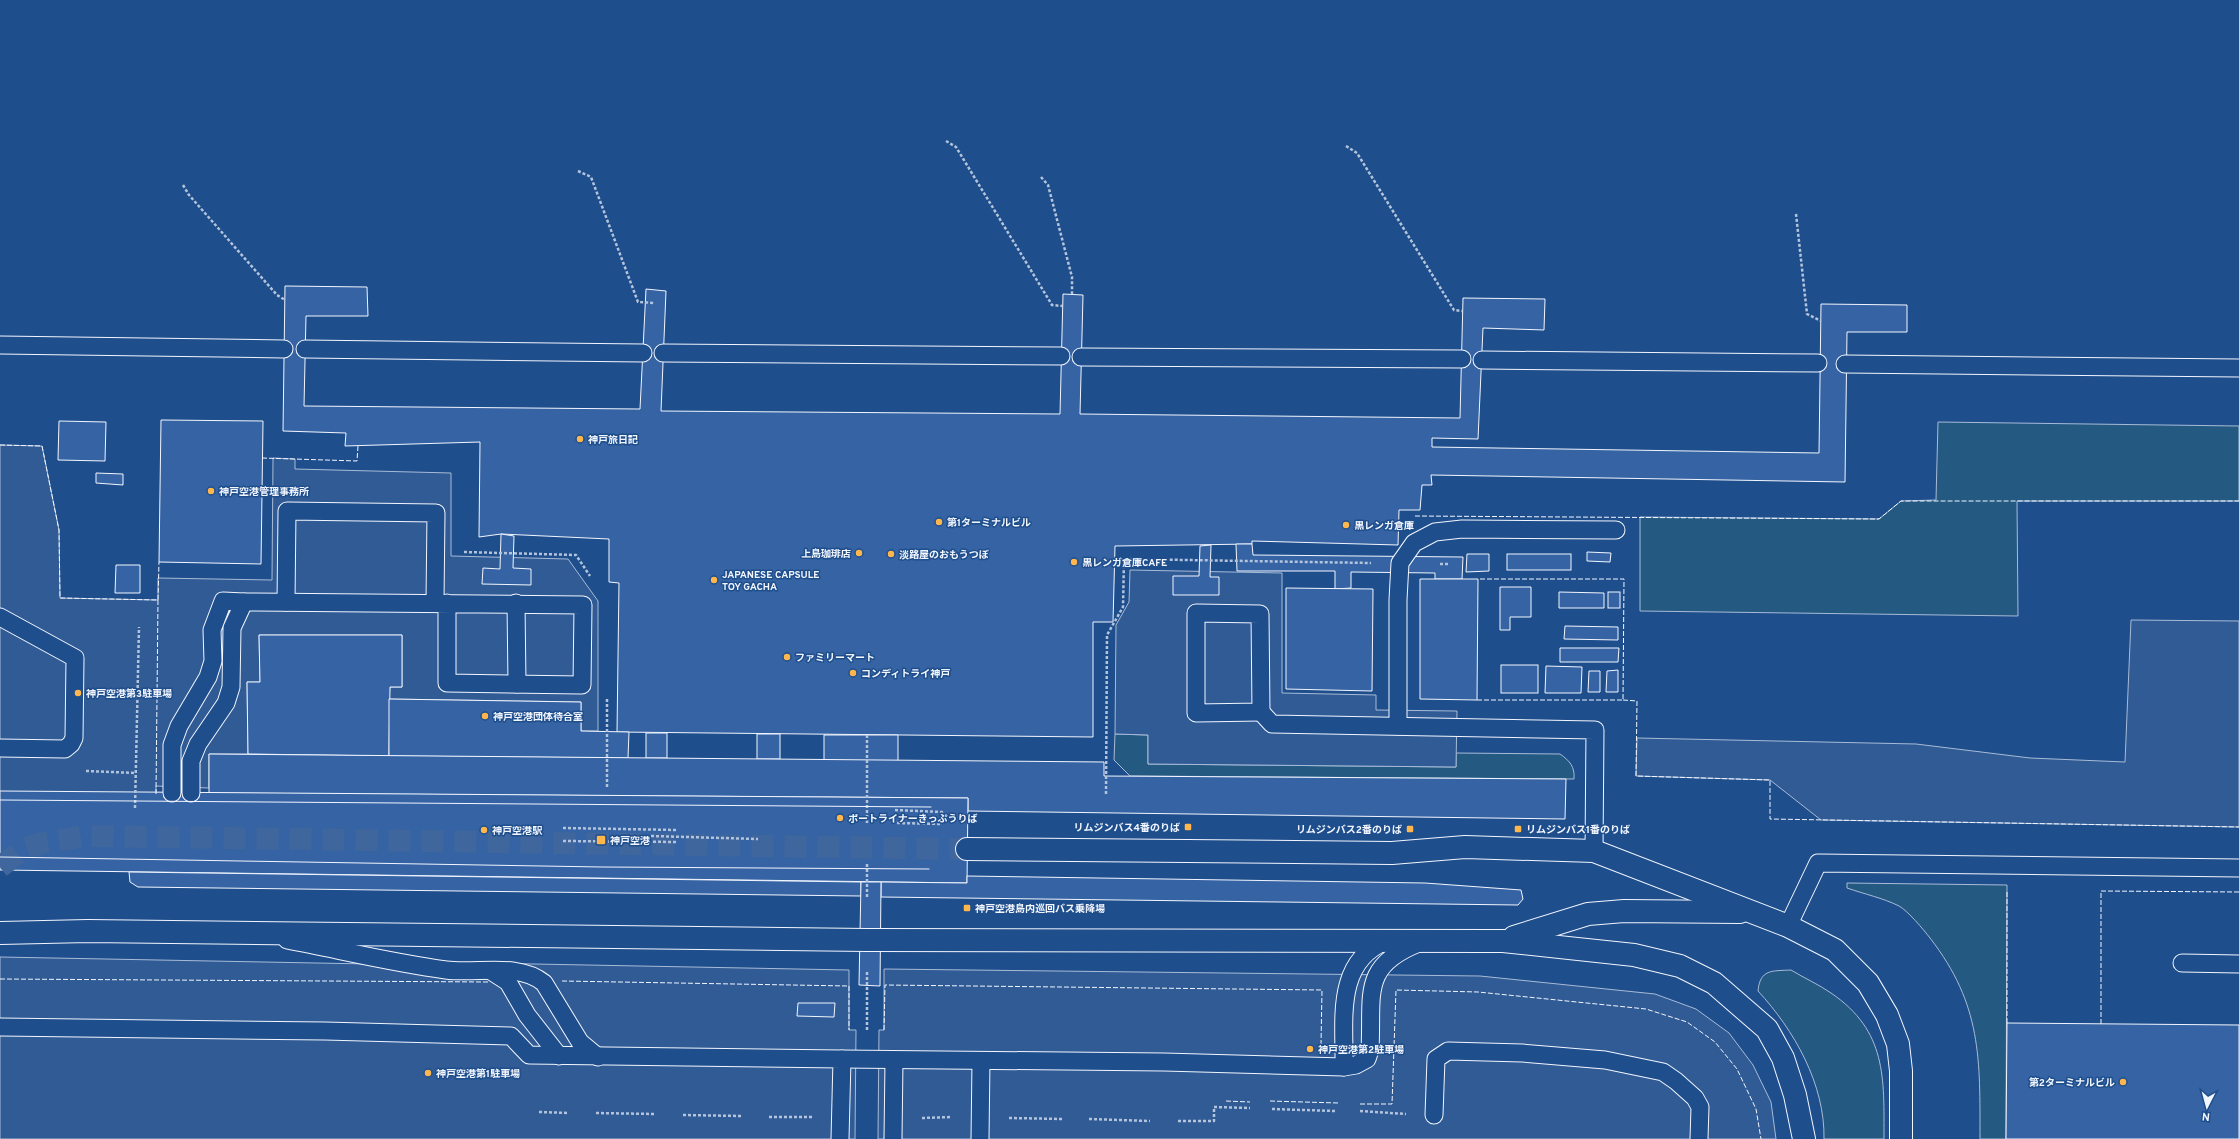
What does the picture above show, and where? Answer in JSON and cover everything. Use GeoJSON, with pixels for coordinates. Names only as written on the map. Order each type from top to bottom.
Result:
{"type":"FeatureCollection","features":[{"type":"Feature","properties":{"kind":"street"},"geometry":{"type":"LineString","coordinates":[[967,848],[1392,853],[1465,847],[1594,851],[1788,926],[1835,950],[1868,983],[1887,1014],[1898,1044],[1902,1071],[1901,1139]]}},
{"type":"Feature","properties":{"kind":"street"},"geometry":{"type":"LineString","coordinates":[[1503,941],[1588,914],[1624,911],[1755,913]]}},
{"type":"Feature","properties":{"kind":"street"},"geometry":{"type":"LineString","coordinates":[[0,933],[88,931],[867,940],[1503,941],[1634,954],[1680,966],[1714,983],[1767,1029],[1783,1058],[1795,1095],[1804,1139]]}},
{"type":"Feature","properties":{"kind":"lane"},"geometry":{"type":"LineString","coordinates":[[0,345],[284,348]]}},
{"type":"Feature","properties":{"kind":"lane"},"geometry":{"type":"LineString","coordinates":[[305,350],[643,353]]}},
{"type":"Feature","properties":{"kind":"lane"},"geometry":{"type":"LineString","coordinates":[[663,353],[1061,356]]}},
{"type":"Feature","properties":{"kind":"lane"},"geometry":{"type":"LineString","coordinates":[[1082,357],[1462,359]]}},
{"type":"Feature","properties":{"kind":"lane"},"geometry":{"type":"LineString","coordinates":[[1482,360],[1818,363]]}},
{"type":"Feature","properties":{"kind":"lane"},"geometry":{"type":"LineString","coordinates":[[1845,364],[2239,368]]}},
{"type":"Feature","properties":{"kind":"lane"},"geometry":{"type":"LineString","coordinates":[[172,793],[172,745],[179,726],[208,677],[213,661],[212,630],[223,601],[244,602],[286,602],[441,602],[583,605],[582,685],[447,683],[441,602],[436,513],[287,511],[286,602]]}},
{"type":"Feature","properties":{"kind":"lane"},"geometry":{"type":"LineString","coordinates":[[1398,726],[1398,600],[1400,564],[1414,543],[1435,532],[1462,530],[1616,530]]}},
{"type":"Feature","properties":{"kind":"lane"},"geometry":{"type":"LineString","coordinates":[[191,793],[191,761],[198,744],[226,703],[231,687],[232,628],[244,602]]}},
{"type":"Feature","properties":{"kind":"lane"},"geometry":{"type":"LineString","coordinates":[[516,603],[516,684]]}},
{"type":"Feature","properties":{"kind":"lane"},"geometry":{"type":"LineString","coordinates":[[1261,712],[1196,713],[1196,613],[1260,614],[1261,712],[1272,724],[1595,730],[1594,851]]}},
{"type":"Feature","properties":{"kind":"lane"},"geometry":{"type":"LineString","coordinates":[[0,617],[75,658],[74,738],[72,744],[65,749],[0,748]]}},
{"type":"Feature","properties":{"kind":"lane"},"geometry":{"type":"LineString","coordinates":[[1788,926],[1818,864],[2239,868]]}},
{"type":"Feature","properties":{"kind":"lane"},"geometry":{"type":"LineString","coordinates":[[253,934],[447,970],[520,972],[536,976],[544,983],[580,1042],[598,1057]]}},
{"type":"Feature","properties":{"kind":"lane"},"geometry":{"type":"LineString","coordinates":[[0,1027],[397,1032],[511,1036],[530,1055],[559,1056],[1140,1061],[1344,1067],[1356,1065],[1367,1059],[1370,1050],[1373,986],[1376,974],[1385,961],[1400,950],[1425,940]]}},
{"type":"Feature","properties":{"kind":"lane"},"geometry":{"type":"LineString","coordinates":[[1344,1067],[1346,985],[1353,970],[1364,953],[1374,946],[1387,941]]}},
{"type":"Feature","properties":{"kind":"lane"},"geometry":{"type":"LineString","coordinates":[[2182,963],[2239,964]]}},
{"type":"Feature","properties":{"kind":"lane"},"geometry":{"type":"LineString","coordinates":[[491,971],[508,982],[527,1015],[559,1056]]}},
{"type":"Feature","properties":{"kind":"lane"},"geometry":{"type":"LineString","coordinates":[[1434,1115],[1436,1059],[1448,1050],[1522,1053],[1606,1060],[1662,1072],[1676,1081],[1695,1098],[1700,1107],[1699,1139]]}},
{"type":"Feature","properties":{"kind":"lane"},"geometry":{"type":"LineString","coordinates":[[840,1139],[842,1059]]}},
{"type":"Feature","properties":{"kind":"lane"},"geometry":{"type":"LineString","coordinates":[[893,1139],[894,1060]]}},
{"type":"Feature","properties":{"kind":"lane"},"geometry":{"type":"LineString","coordinates":[[980,1139],[981,1060]]}},
{"type":"Feature","properties":{"kind":"path"},"geometry":{"type":"LineString","coordinates":[[946,141],[956,147],[1052,305],[1062,306]]}},
{"type":"Feature","properties":{"kind":"path"},"geometry":{"type":"LineString","coordinates":[[1346,146],[1357,153],[1454,310],[1462,311]]}},
{"type":"Feature","properties":{"kind":"path"},"geometry":{"type":"LineString","coordinates":[[578,171],[591,177],[638,302],[655,304]]}},
{"type":"Feature","properties":{"kind":"path"},"geometry":{"type":"LineString","coordinates":[[1042,177],[1048,185],[1072,277],[1072,295]]}},
{"type":"Feature","properties":{"kind":"path"},"geometry":{"type":"LineString","coordinates":[[183,185],[194,201],[277,295],[285,300]]}},
{"type":"Feature","properties":{"kind":"path"},"geometry":{"type":"LineString","coordinates":[[1796,214],[1808,314],[1821,321]]}},
{"type":"Feature","properties":{"kind":"path"},"geometry":{"type":"LineString","coordinates":[[135,808],[139,627]]}},
{"type":"Feature","properties":{"kind":"path"},"geometry":{"type":"LineString","coordinates":[[867,735],[867,825]]}},
{"type":"Feature","properties":{"kind":"path"},"geometry":{"type":"LineString","coordinates":[[895,810],[942,812],[941,824],[895,823]]}},
{"type":"Feature","properties":{"kind":"path"},"geometry":{"type":"LineString","coordinates":[[563,828],[678,830]]}},
{"type":"Feature","properties":{"kind":"path"},"geometry":{"type":"LineString","coordinates":[[651,836],[758,839]]}},
{"type":"Feature","properties":{"kind":"path"},"geometry":{"type":"LineString","coordinates":[[563,841],[678,842]]}},
{"type":"Feature","properties":{"kind":"path"},"geometry":{"type":"LineString","coordinates":[[867,864],[867,899]]}},
{"type":"Feature","properties":{"kind":"path"},"geometry":{"type":"LineString","coordinates":[[867,970],[867,1030]]}},
{"type":"Feature","properties":{"kind":"path"},"geometry":{"type":"LineString","coordinates":[[1178,1121],[1214,1121],[1214,1108],[1250,1108]]}},
{"type":"Feature","properties":{"kind":"path"},"geometry":{"type":"LineString","coordinates":[[1272,1109],[1335,1111]]}},
{"type":"Feature","properties":{"kind":"path"},"geometry":{"type":"LineString","coordinates":[[1360,1111],[1434,1115]]}},
{"type":"Feature","properties":{"kind":"path"},"geometry":{"type":"LineString","coordinates":[[539,1112],[569,1113]]}},
{"type":"Feature","properties":{"kind":"path"},"geometry":{"type":"LineString","coordinates":[[596,1113],[656,1114]]}},
{"type":"Feature","properties":{"kind":"path"},"geometry":{"type":"LineString","coordinates":[[683,1115],[742,1116]]}},
{"type":"Feature","properties":{"kind":"path"},"geometry":{"type":"LineString","coordinates":[[769,1117],[815,1117]]}},
{"type":"Feature","properties":{"kind":"path"},"geometry":{"type":"LineString","coordinates":[[915,1118],[952,1118]]}},
{"type":"Feature","properties":{"kind":"path"},"geometry":{"type":"LineString","coordinates":[[1028,1118],[1064,1119]]}},
{"type":"Feature","properties":{"kind":"path"},"geometry":{"type":"LineString","coordinates":[[1089,1119],[1150,1121]]}},
{"type":"Feature","properties":{"kind":"shaded area"},"geometry":{"type":"Polygon","coordinates":[[[1938,422],[2239,426],[2239,501],[2017,501],[2018,616],[1640,611],[1640,517],[1879,519],[1901,501],[1936,500],[1938,422]]]}},
{"type":"Feature","properties":{"kind":"shaded area"},"geometry":{"type":"Polygon","coordinates":[[[0,445],[42,446],[59,530],[60,598],[158,600],[158,578],[272,580],[273,458],[295,459],[295,469],[451,473],[451,556],[568,559],[598,601],[598,731],[581,731],[581,702],[389,699],[390,687],[402,687],[402,635],[259,635],[260,682],[247,682],[248,754],[209,754],[209,788],[156,786],[156,797],[0,796],[0,445]]]}},
{"type":"Feature","properties":{"kind":"shaded area"},"geometry":{"type":"Polygon","coordinates":[[[1130,570],[1282,573],[1282,693],[1376,695],[1376,710],[1457,711],[1456,767],[1148,764],[1148,735],[1115,734],[1116,625],[1129,602],[1130,570]]]}},
{"type":"Feature","properties":{"kind":"shaded area"},"geometry":{"type":"Polygon","coordinates":[[[2131,620],[2239,621],[2239,827],[1821,820],[1770,780],[1636,776],[1637,738],[1916,744],[2030,758],[2125,762],[2131,620]]]}},
{"type":"Feature","properties":{"kind":"shaded area"},"geometry":{"type":"Polygon","coordinates":[[[1115,734],[1148,735],[1148,764],[1456,767],[1456,753],[1560,754],[1567,759],[1573,768],[1574,779],[1130,776],[1114,760],[1115,734]]]}},
{"type":"Feature","properties":{"kind":"shaded area"},"geometry":{"type":"Polygon","coordinates":[[[1847,883],[2007,885],[2006,1139],[1980,1139],[1980,1083],[1974,1034],[1969,1010],[1960,986],[1947,963],[1930,938],[1903,908],[1887,901],[1847,888],[1847,883]]]}},
{"type":"Feature","properties":{"kind":"shaded area","name":"神戸空港第1駐車場"},"geometry":{"type":"Polygon","coordinates":[[[0,957],[369,964],[429,962],[849,970],[849,1030],[856,1030],[855,1139],[0,1139],[0,957]]]}},
{"type":"Feature","properties":{"kind":"shaded area","name":"神戸空港第2駐車場"},"geometry":{"type":"Polygon","coordinates":[[[884,969],[1480,976],[1655,994],[1696,1009],[1729,1033],[1753,1065],[1771,1102],[1776,1139],[878,1139],[879,1030],[884,1030],[884,969]]]}},
{"type":"Feature","properties":{"kind":"shaded area"},"geometry":{"type":"Polygon","coordinates":[[[1791,970],[1831,993],[1849,1008],[1863,1023],[1872,1040],[1878,1057],[1882,1076],[1884,1096],[1884,1139],[1824,1139],[1823,1118],[1819,1098],[1805,1059],[1784,1023],[1758,991],[1759,984],[1764,975],[1773,971],[1791,970]]]}},
{"type":"Feature","properties":{"kind":"building","name":"第1ターミナルビル"},"geometry":{"type":"Polygon","coordinates":[[[285,286],[367,287],[368,316],[306,316],[304,406],[640,409],[646,289],[666,291],[661,411],[1060,414],[1063,294],[1083,295],[1080,414],[1460,418],[1463,298],[1545,299],[1544,330],[1483,328],[1478,439],[1432,438],[1432,447],[1819,453],[1821,304],[1907,305],[1907,332],[1847,332],[1845,482],[1431,475],[1432,485],[1422,485],[1420,510],[1399,510],[1398,545],[1252,541],[1252,544],[1115,546],[1113,622],[1093,622],[1093,737],[617,732],[619,583],[609,582],[609,539],[501,534],[479,537],[480,442],[345,446],[346,433],[283,431],[285,286]]]}},
{"type":"Feature","properties":{"kind":"building","name":"神戸空港管理事務所"},"geometry":{"type":"Polygon","coordinates":[[[161,420],[263,421],[261,564],[159,562],[161,420]]]}},
{"type":"Feature","properties":{"kind":"building"},"geometry":{"type":"Polygon","coordinates":[[[59,421],[106,422],[105,461],[58,460],[59,421]]]}},
{"type":"Feature","properties":{"kind":"building"},"geometry":{"type":"Polygon","coordinates":[[[96,473],[123,474],[123,485],[96,483],[96,473]]]}},
{"type":"Feature","properties":{"kind":"building"},"geometry":{"type":"Polygon","coordinates":[[[501,534],[514,536],[513,568],[531,569],[531,585],[482,584],[483,568],[500,569],[501,534]]]}},
{"type":"Feature","properties":{"kind":"building"},"geometry":{"type":"Polygon","coordinates":[[[1236,544],[1252,544],[1253,555],[1463,557],[1462,579],[1435,579],[1435,573],[1351,572],[1351,588],[1335,589],[1335,571],[1237,571],[1236,544]]]}},
{"type":"Feature","properties":{"kind":"building"},"geometry":{"type":"Polygon","coordinates":[[[1211,545],[1210,577],[1219,577],[1219,595],[1173,595],[1173,576],[1199,576],[1200,546],[1211,545]]]}},
{"type":"Feature","properties":{"kind":"building"},"geometry":{"type":"Polygon","coordinates":[[[1587,552],[1611,553],[1610,562],[1587,561],[1587,552]]]}},
{"type":"Feature","properties":{"kind":"building"},"geometry":{"type":"Polygon","coordinates":[[[1467,554],[1489,554],[1489,571],[1466,572],[1467,554]]]}},
{"type":"Feature","properties":{"kind":"building"},"geometry":{"type":"Polygon","coordinates":[[[1507,554],[1571,554],[1571,570],[1507,570],[1507,554]]]}},
{"type":"Feature","properties":{"kind":"building"},"geometry":{"type":"Polygon","coordinates":[[[116,565],[140,565],[140,593],[115,593],[116,565]]]}},
{"type":"Feature","properties":{"kind":"building"},"geometry":{"type":"Polygon","coordinates":[[[1420,579],[1478,579],[1477,700],[1420,699],[1420,579]]]}},
{"type":"Feature","properties":{"kind":"building"},"geometry":{"type":"Polygon","coordinates":[[[1500,587],[1531,587],[1531,617],[1510,617],[1510,630],[1500,630],[1500,587]]]}},
{"type":"Feature","properties":{"kind":"building"},"geometry":{"type":"Polygon","coordinates":[[[1286,588],[1373,589],[1372,691],[1286,689],[1286,588]]]}},
{"type":"Feature","properties":{"kind":"building"},"geometry":{"type":"Polygon","coordinates":[[[1559,592],[1604,593],[1604,608],[1559,608],[1559,592]]]}},
{"type":"Feature","properties":{"kind":"building"},"geometry":{"type":"Polygon","coordinates":[[[1608,592],[1620,592],[1620,608],[1608,608],[1608,592]]]}},
{"type":"Feature","properties":{"kind":"building"},"geometry":{"type":"Polygon","coordinates":[[[1565,626],[1618,627],[1618,640],[1564,639],[1565,626]]]}},
{"type":"Feature","properties":{"kind":"building"},"geometry":{"type":"Polygon","coordinates":[[[259,635],[402,635],[402,687],[390,687],[389,756],[248,754],[247,682],[260,682],[259,635]]]}},
{"type":"Feature","properties":{"kind":"building"},"geometry":{"type":"Polygon","coordinates":[[[1560,648],[1619,648],[1618,662],[1560,662],[1560,648]]]}},
{"type":"Feature","properties":{"kind":"building"},"geometry":{"type":"Polygon","coordinates":[[[1501,665],[1538,665],[1538,693],[1501,693],[1501,665]]]}},
{"type":"Feature","properties":{"kind":"building"},"geometry":{"type":"Polygon","coordinates":[[[1546,666],[1582,667],[1581,693],[1545,693],[1546,666]]]}},
{"type":"Feature","properties":{"kind":"building"},"geometry":{"type":"Polygon","coordinates":[[[1618,670],[1618,692],[1606,692],[1607,671],[1618,670]]]}},
{"type":"Feature","properties":{"kind":"building"},"geometry":{"type":"Polygon","coordinates":[[[1589,671],[1600,671],[1600,692],[1588,692],[1589,671]]]}},
{"type":"Feature","properties":{"kind":"building","name":"神戸空港団体待合室"},"geometry":{"type":"Polygon","coordinates":[[[389,699],[581,702],[581,731],[629,732],[628,758],[389,756],[389,699]]]}},
{"type":"Feature","properties":{"kind":"building"},"geometry":{"type":"Polygon","coordinates":[[[646,733],[667,733],[667,758],[646,758],[646,733]]]}},
{"type":"Feature","properties":{"kind":"building"},"geometry":{"type":"Polygon","coordinates":[[[757,734],[780,734],[780,759],[757,759],[757,734]]]}},
{"type":"Feature","properties":{"kind":"building"},"geometry":{"type":"Polygon","coordinates":[[[824,735],[898,735],[898,798],[824,797],[824,735]]]}},
{"type":"Feature","properties":{"kind":"building"},"geometry":{"type":"Polygon","coordinates":[[[209,754],[1104,762],[1104,776],[1566,779],[1565,819],[968,811],[968,798],[209,793],[209,754]]]}},
{"type":"Feature","properties":{"kind":"building","name":"神戸空港駅"},"geometry":{"type":"Polygon","coordinates":[[[0,791],[968,798],[967,883],[0,870],[0,791]]]}},
{"type":"Feature","properties":{"kind":"building"},"geometry":{"type":"Polygon","coordinates":[[[129,872],[861,882],[861,896],[138,887],[130,882],[129,872]]]}},
{"type":"Feature","properties":{"kind":"building"},"geometry":{"type":"Polygon","coordinates":[[[967,876],[1425,883],[1521,890],[1523,899],[1518,905],[881,897],[881,882],[967,883],[967,876]]]}},
{"type":"Feature","properties":{"kind":"building"},"geometry":{"type":"Polygon","coordinates":[[[861,882],[881,882],[880,986],[859,985],[861,882]]]}},
{"type":"Feature","properties":{"kind":"building"},"geometry":{"type":"Polygon","coordinates":[[[798,1003],[835,1003],[834,1017],[797,1016],[798,1003]]]}},
{"type":"Feature","properties":{"kind":"building","name":"第2ターミナルビル"},"geometry":{"type":"Polygon","coordinates":[[[2007,1023],[2239,1025],[2239,1139],[2006,1139],[2007,1023]]]}},
{"type":"Feature","properties":{"kind":"tunnel"},"geometry":{"type":"LineString","coordinates":[[0,867],[24,849],[42,843],[86,836],[967,849]]}},
{"type":"Feature","properties":{"kind":"tram line"},"geometry":{"type":"LineString","coordinates":[[0,800],[931,807]]}},
{"type":"Feature","properties":{"kind":"tram line"},"geometry":{"type":"LineString","coordinates":[[0,857],[602,867],[929,869]]}},
{"type":"Feature","properties":{"kind":"fence"},"geometry":{"type":"LineString","coordinates":[[0,445],[42,446],[59,530],[60,598],[158,600],[159,562]]}},
{"type":"Feature","properties":{"kind":"fence"},"geometry":{"type":"LineString","coordinates":[[262,458],[357,461],[358,446]]}},
{"type":"Feature","properties":{"kind":"fence"},"geometry":{"type":"LineString","coordinates":[[1415,516],[1879,519],[1901,501],[2239,501]]}},
{"type":"Feature","properties":{"kind":"fence"},"geometry":{"type":"LineString","coordinates":[[1477,700],[1623,700],[1624,579],[1478,579]]}},
{"type":"Feature","properties":{"kind":"fence"},"geometry":{"type":"LineString","coordinates":[[156,794],[158,600]]}},
{"type":"Feature","properties":{"kind":"fence"},"geometry":{"type":"LineString","coordinates":[[1623,700],[1637,701],[1636,776],[1770,780],[1770,819],[2239,827]]}},
{"type":"Feature","properties":{"kind":"fence"},"geometry":{"type":"LineString","coordinates":[[2007,891],[2007,1023]]}},
{"type":"Feature","properties":{"kind":"fence"},"geometry":{"type":"LineString","coordinates":[[2101,1024],[2101,891],[2239,892]]}},
{"type":"Feature","properties":{"kind":"fence"},"geometry":{"type":"LineString","coordinates":[[0,979],[488,982]]}},
{"type":"Feature","properties":{"kind":"fence"},"geometry":{"type":"LineString","coordinates":[[562,981],[849,986],[849,1030]]}},
{"type":"Feature","properties":{"kind":"fence"},"geometry":{"type":"LineString","coordinates":[[884,1030],[885,985],[1322,990],[1321,1044]]}},
{"type":"Feature","properties":{"kind":"fence"},"geometry":{"type":"LineString","coordinates":[[1360,1104],[1392,1104],[1396,990],[1478,992],[1646,1009],[1687,1022],[1715,1042],[1737,1069],[1756,1109],[1761,1139]]}},
{"type":"Feature","properties":{"kind":"fence"},"geometry":{"type":"LineString","coordinates":[[1226,1101],[1250,1102]]}},
{"type":"Feature","properties":{"kind":"fence"},"geometry":{"type":"LineString","coordinates":[[1270,1101],[1338,1103]]}},
{"type":"Feature","properties":{"kind":"place","name":"神戸旅日記"},"geometry":{"type":"Point","coordinates":[580,439]}},
{"type":"Feature","properties":{"kind":"place","name":"神戸空港管理事務所"},"geometry":{"type":"Point","coordinates":[211,491]}},
{"type":"Feature","properties":{"kind":"place","name":"第1ターミナルビル"},"geometry":{"type":"Point","coordinates":[939,522]}},
{"type":"Feature","properties":{"kind":"place","name":"黒レンガ倉庫"},"geometry":{"type":"Point","coordinates":[1346,525]}},
{"type":"Feature","properties":{"kind":"place","name":"上島珈琲店"},"geometry":{"type":"Point","coordinates":[859,553]}},
{"type":"Feature","properties":{"kind":"place","name":"淡路屋のおもうつぼ"},"geometry":{"type":"Point","coordinates":[891,554]}},
{"type":"Feature","properties":{"kind":"place","name":"黒レンガ倉庫CAFE"},"geometry":{"type":"Point","coordinates":[1074,562]}},
{"type":"Feature","properties":{"kind":"place","name":"JAPANESE CAPSULE TOY GACHA"},"geometry":{"type":"Point","coordinates":[714,580]}},
{"type":"Feature","properties":{"kind":"place","name":"ファミリーマート"},"geometry":{"type":"Point","coordinates":[787,657]}},
{"type":"Feature","properties":{"kind":"place","name":"コンディトライ神戸"},"geometry":{"type":"Point","coordinates":[853,673]}},
{"type":"Feature","properties":{"kind":"place","name":"神戸空港第3駐車場"},"geometry":{"type":"Point","coordinates":[78,693]}},
{"type":"Feature","properties":{"kind":"place","name":"神戸空港団体待合室"},"geometry":{"type":"Point","coordinates":[485,716]}},
{"type":"Feature","properties":{"kind":"place","name":"ポートライナーきっぷうりば"},"geometry":{"type":"Point","coordinates":[840,818]}},
{"type":"Feature","properties":{"kind":"place","name":"リムジンバス4番のりば"},"geometry":{"type":"Point","coordinates":[1188,827]}},
{"type":"Feature","properties":{"kind":"place","name":"リムジンバス2番のりば"},"geometry":{"type":"Point","coordinates":[1410,829]}},
{"type":"Feature","properties":{"kind":"place","name":"リムジンバス1番のりば"},"geometry":{"type":"Point","coordinates":[1518,829]}},
{"type":"Feature","properties":{"kind":"place","name":"神戸空港駅"},"geometry":{"type":"Point","coordinates":[484,830]}},
{"type":"Feature","properties":{"kind":"place","name":"神戸空港"},"geometry":{"type":"Point","coordinates":[601,840]}},
{"type":"Feature","properties":{"kind":"place","name":"神戸空港島内巡回バス乗降場"},"geometry":{"type":"Point","coordinates":[967,908]}},
{"type":"Feature","properties":{"kind":"place","name":"神戸空港第2駐車場"},"geometry":{"type":"Point","coordinates":[1310,1049]}},
{"type":"Feature","properties":{"kind":"place","name":"神戸空港第1駐車場"},"geometry":{"type":"Point","coordinates":[428,1073]}},
{"type":"Feature","properties":{"kind":"place","name":"第2ターミナルビル"},"geometry":{"type":"Point","coordinates":[2123,1082]}}]}
